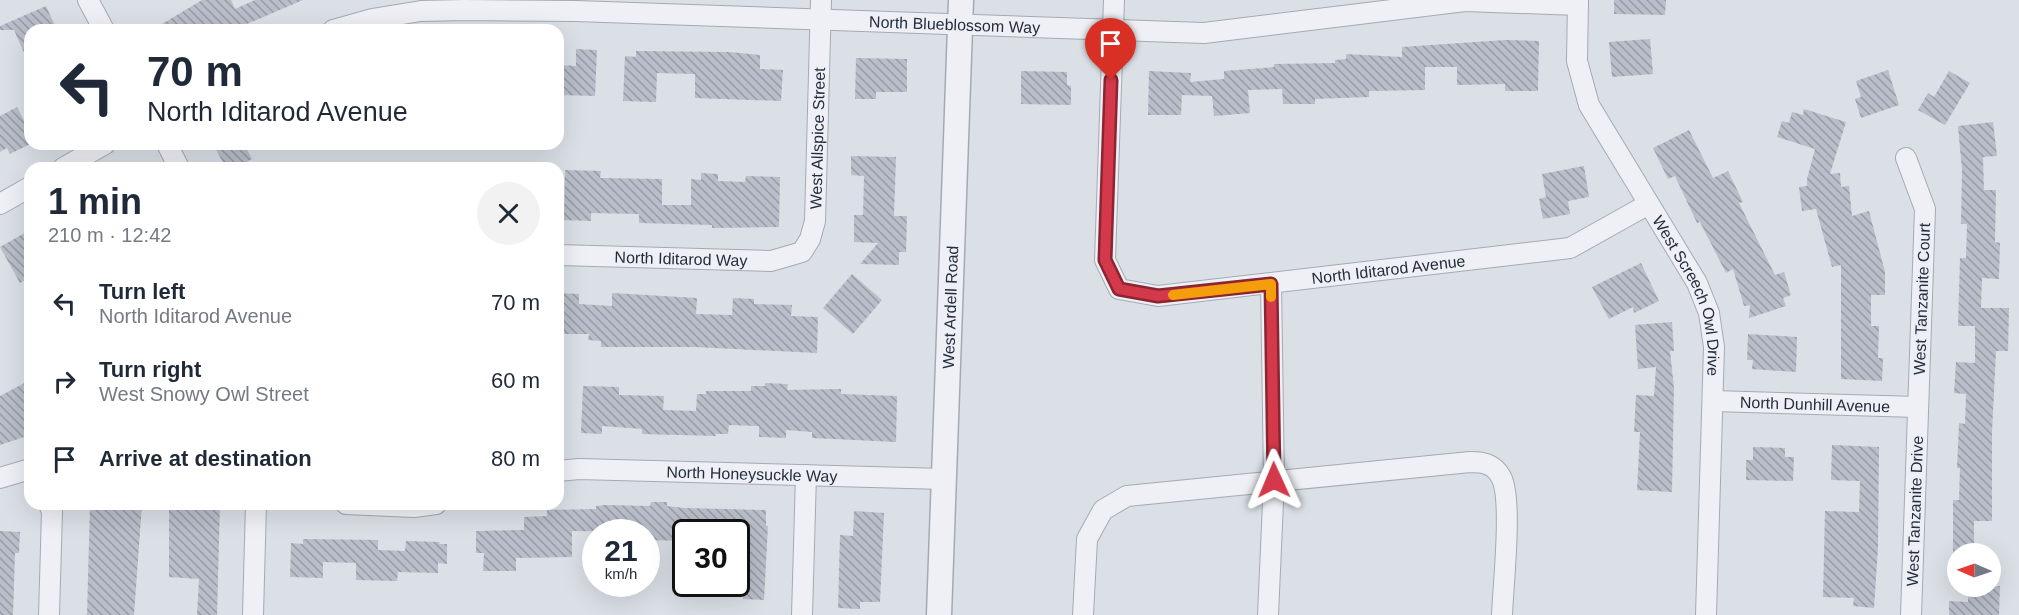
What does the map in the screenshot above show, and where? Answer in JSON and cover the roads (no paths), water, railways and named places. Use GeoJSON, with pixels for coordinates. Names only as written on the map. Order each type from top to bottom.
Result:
{"type":"FeatureCollection","features":[{"type":"Feature","properties":{"kind":"street"},"geometry":{"type":"LineString","coordinates":[[88,0],[101,24]]}},
{"type":"Feature","properties":{"kind":"street","name":"West Allspice Street"},"geometry":{"type":"LineString","coordinates":[[802,252],[810,239],[815,221],[821,0]]}},
{"type":"Feature","properties":{"kind":"street","name":"West Ardell Road"},"geometry":{"type":"LineString","coordinates":[[939,615],[961,0]]}},
{"type":"Feature","properties":{"kind":"street"},"geometry":{"type":"LineString","coordinates":[[1113,30],[1114,0]]}},
{"type":"Feature","properties":{"kind":"street","name":"North Blueblossom Way"},"geometry":{"type":"LineString","coordinates":[[354,24],[421,11],[575,5],[821,21],[1204,33],[1351,7],[1465,2],[1578,3]]}},
{"type":"Feature","properties":{"kind":"street","name":"West Screech Owl Drive"},"geometry":{"type":"LineString","coordinates":[[1578,3],[1577,61],[1581,84],[1589,105],[1647,205],[1697,283],[1709,313],[1714,347],[1706,615]]}},
{"type":"Feature","properties":{"kind":"street","name":"North Iditarod Avenue"},"geometry":{"type":"LineString","coordinates":[[1113,30],[1105,260],[1119,289],[1158,296],[1570,248],[1647,205]]}},
{"type":"Feature","properties":{"kind":"street"},"geometry":{"type":"LineString","coordinates":[[74,162],[94,150]]}},
{"type":"Feature","properties":{"kind":"street","name":"West Tanzanite Court"},"geometry":{"type":"LineString","coordinates":[[1906,158],[1925,209],[1918,407]]}},
{"type":"Feature","properties":{"kind":"street"},"geometry":{"type":"LineString","coordinates":[[0,204],[24,190]]}},
{"type":"Feature","properties":{"kind":"street","name":"North Iditarod Way"},"geometry":{"type":"LineString","coordinates":[[564,255],[771,261],[802,252]]}},
{"type":"Feature","properties":{"kind":"street"},"geometry":{"type":"LineString","coordinates":[[1268,615],[1274,480],[1271,284]]}},
{"type":"Feature","properties":{"kind":"street","name":"North Dunhill Avenue"},"geometry":{"type":"LineString","coordinates":[[1713,401],[1918,407]]}},
{"type":"Feature","properties":{"kind":"street","name":"West Tanzanite Drive"},"geometry":{"type":"LineString","coordinates":[[1911,615],[1918,407]]}},
{"type":"Feature","properties":{"kind":"street"},"geometry":{"type":"LineString","coordinates":[[1083,615],[1087,539],[1102,510],[1127,496],[1274,480],[1484,462],[1495,468],[1507,492],[1502,615]]}},
{"type":"Feature","properties":{"kind":"street","name":"North Honeysuckle Way"},"geometry":{"type":"LineString","coordinates":[[564,470],[944,479]]}},
{"type":"Feature","properties":{"kind":"street"},"geometry":{"type":"LineString","coordinates":[[0,478],[24,471]]}},
{"type":"Feature","properties":{"kind":"street"},"geometry":{"type":"LineString","coordinates":[[801,615],[806,476]]}},
{"type":"Feature","properties":{"kind":"street"},"geometry":{"type":"LineString","coordinates":[[49,615],[51,510]]}},
{"type":"Feature","properties":{"kind":"street"},"geometry":{"type":"LineString","coordinates":[[253,615],[256,510]]}}]}
